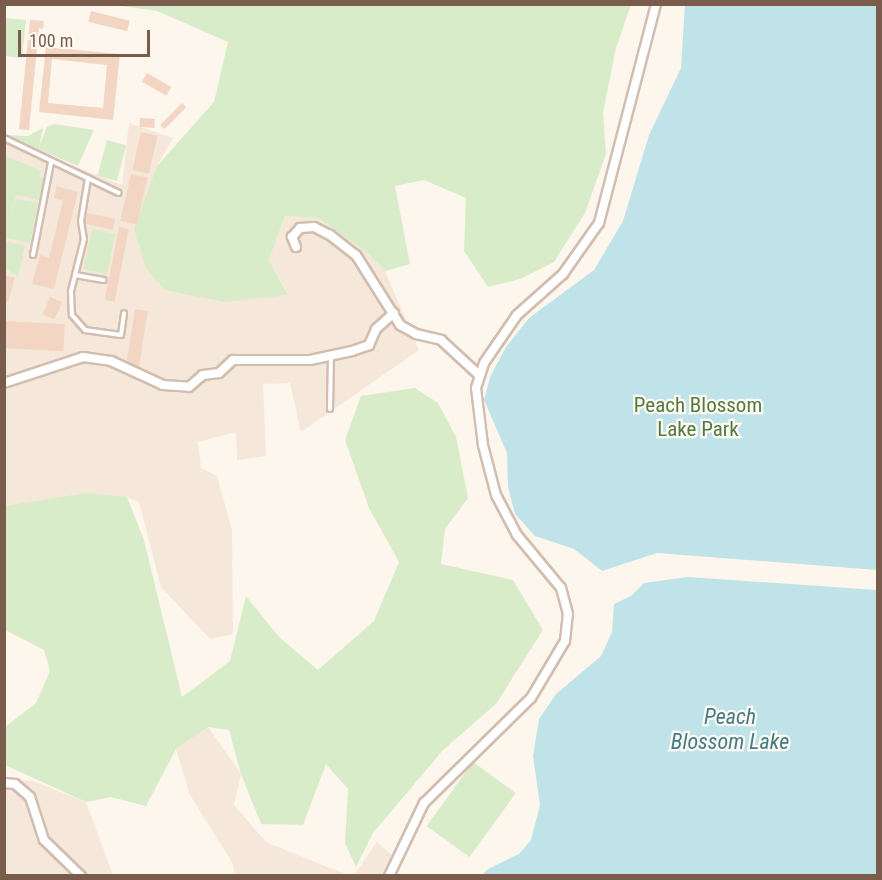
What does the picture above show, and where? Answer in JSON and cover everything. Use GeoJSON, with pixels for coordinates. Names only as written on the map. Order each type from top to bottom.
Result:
{"type":"FeatureCollection","features":[{"type":"Feature","properties":{"kind":"street"},"geometry":{"type":"LineString","coordinates":[[389,876],[424,803],[531,698],[561,649],[567,632],[567,605],[561,588],[517,535],[496,495],[477,403],[479,375],[517,315],[563,274],[599,223],[656,4]]}},
{"type":"Feature","properties":{"kind":"street"},"geometry":{"type":"LineString","coordinates":[[296,247],[292,237],[300,228],[314,227],[330,235],[356,255],[405,328],[441,340],[479,375]]}},
{"type":"Feature","properties":{"kind":"street"},"geometry":{"type":"LineString","coordinates":[[4,383],[74,358],[111,361],[163,385],[189,387],[203,375],[219,373],[233,360],[266,363],[331,356],[369,345],[376,329],[394,313]]}},
{"type":"Feature","properties":{"kind":"street"},"geometry":{"type":"LineString","coordinates":[[4,783],[15,784],[30,796],[44,840],[81,876]]}},
{"type":"Feature","properties":{"kind":"lane"},"geometry":{"type":"LineString","coordinates":[[4,138],[119,193]]}},
{"type":"Feature","properties":{"kind":"lane"},"geometry":{"type":"LineString","coordinates":[[33,255],[52,168],[50,161]]}},
{"type":"Feature","properties":{"kind":"lane"},"geometry":{"type":"LineString","coordinates":[[88,178],[81,221],[84,239],[75,274],[72,315],[85,330],[121,335],[124,313]]}},
{"type":"Feature","properties":{"kind":"lane"},"geometry":{"type":"LineString","coordinates":[[75,274],[104,280]]}},
{"type":"Feature","properties":{"kind":"lane"},"geometry":{"type":"LineString","coordinates":[[330,409],[331,356]]}},
{"type":"Feature","properties":{"kind":"shaded area"},"geometry":{"type":"Polygon","coordinates":[[[129,123],[173,138],[157,166],[288,294],[269,260],[285,216],[318,218],[364,250],[385,271],[419,350],[301,432],[290,383],[263,384],[266,456],[237,460],[236,432],[198,442],[201,468],[217,476],[232,530],[233,634],[210,639],[161,587],[139,502],[127,497],[5,506],[5,139],[122,185],[129,123]]]}},
{"type":"Feature","properties":{"kind":"shaded area"},"geometry":{"type":"Polygon","coordinates":[[[208,727],[241,774],[234,805],[266,842],[347,875],[234,875],[233,864],[190,795],[176,749],[208,727]]]}},
{"type":"Feature","properties":{"kind":"shaded area"},"geometry":{"type":"Polygon","coordinates":[[[4,779],[33,781],[86,802],[113,875],[5,875],[4,779]]]}},
{"type":"Feature","properties":{"kind":"shaded area"},"geometry":{"type":"Polygon","coordinates":[[[377,842],[393,856],[382,875],[354,875],[377,842]]]}},
{"type":"Feature","properties":{"kind":"green space"},"geometry":{"type":"Polygon","coordinates":[[[115,5],[631,5],[616,48],[603,113],[606,154],[585,213],[554,262],[520,279],[488,287],[464,251],[466,198],[424,180],[395,186],[410,264],[385,271],[364,250],[318,218],[285,216],[269,260],[288,295],[225,302],[165,290],[146,268],[134,229],[157,166],[214,102],[228,42],[157,11],[115,5]]]}},
{"type":"Feature","properties":{"kind":"green space"},"geometry":{"type":"Polygon","coordinates":[[[5,18],[26,20],[22,58],[5,56],[5,18]]]}},
{"type":"Feature","properties":{"kind":"green space"},"geometry":{"type":"Polygon","coordinates":[[[54,124],[94,130],[78,166],[5,135],[28,136],[43,128],[39,147],[47,127],[54,124]]]}},
{"type":"Feature","properties":{"kind":"green space"},"geometry":{"type":"Polygon","coordinates":[[[107,140],[126,145],[117,181],[97,176],[107,140]]]}},
{"type":"Feature","properties":{"kind":"green space"},"geometry":{"type":"Polygon","coordinates":[[[5,156],[41,170],[39,177],[45,178],[39,200],[16,195],[11,218],[16,199],[38,203],[30,243],[7,238],[6,241],[25,246],[18,277],[5,268],[5,156]]]}},
{"type":"Feature","properties":{"kind":"green space"},"geometry":{"type":"Polygon","coordinates":[[[92,229],[115,234],[107,274],[83,269],[92,229]]]}},
{"type":"Feature","properties":{"kind":"green space"},"geometry":{"type":"Polygon","coordinates":[[[415,388],[438,403],[456,437],[468,498],[445,529],[441,564],[513,580],[543,630],[496,704],[443,750],[373,833],[356,867],[345,843],[348,789],[326,764],[303,825],[261,824],[241,774],[229,730],[208,727],[176,749],[146,806],[111,797],[86,802],[5,765],[5,727],[36,703],[50,671],[44,650],[5,630],[5,506],[86,493],[127,497],[144,540],[182,697],[230,661],[246,596],[279,637],[318,670],[374,621],[399,562],[369,508],[345,440],[361,396],[415,388]]]}},
{"type":"Feature","properties":{"kind":"green space"},"geometry":{"type":"Polygon","coordinates":[[[473,762],[516,793],[469,857],[427,826],[473,762]]]}},
{"type":"Feature","properties":{"kind":"water","name":"Peach Blossom Lake Park"},"geometry":{"type":"Polygon","coordinates":[[[685,5],[877,5],[877,570],[657,553],[602,571],[574,549],[535,536],[515,514],[508,487],[507,453],[484,400],[490,377],[506,347],[529,318],[594,270],[623,221],[649,135],[681,68],[685,5]]]}},
{"type":"Feature","properties":{"kind":"water","name":"Peach Blossom Lake"},"geometry":{"type":"Polygon","coordinates":[[[688,577],[877,590],[877,875],[482,875],[488,869],[519,854],[531,840],[540,805],[533,756],[539,719],[556,694],[601,656],[612,632],[614,604],[631,596],[644,583],[688,577]]]}},
{"type":"Feature","properties":{"kind":"building"},"geometry":{"type":"Polygon","coordinates":[[[91,11],[130,21],[127,31],[88,22],[91,11]]]}},
{"type":"Feature","properties":{"kind":"building"},"geometry":{"type":"Polygon","coordinates":[[[30,20],[44,21],[43,29],[39,28],[29,130],[19,129],[30,20]]]}},
{"type":"Feature","properties":{"kind":"building"},"geometry":{"type":"Polygon","coordinates":[[[46,47],[120,54],[113,120],[39,112],[46,47]],[[52,59],[48,103],[103,108],[107,65],[52,59]]]}},
{"type":"Feature","properties":{"kind":"building"},"geometry":{"type":"Polygon","coordinates":[[[147,73],[171,87],[166,96],[142,82],[147,73]]]}},
{"type":"Feature","properties":{"kind":"building"},"geometry":{"type":"Polygon","coordinates":[[[182,103],[186,107],[164,129],[160,125],[182,103]]]}},
{"type":"Feature","properties":{"kind":"building"},"geometry":{"type":"Polygon","coordinates":[[[140,118],[155,119],[154,128],[139,127],[140,118]]]}},
{"type":"Feature","properties":{"kind":"building"},"geometry":{"type":"Polygon","coordinates":[[[141,132],[158,136],[149,174],[132,170],[141,132]]]}},
{"type":"Feature","properties":{"kind":"building"},"geometry":{"type":"Polygon","coordinates":[[[131,174],[148,178],[137,225],[120,221],[131,174]]]}},
{"type":"Feature","properties":{"kind":"building"},"geometry":{"type":"Polygon","coordinates":[[[57,186],[78,192],[54,289],[32,284],[40,255],[49,258],[63,201],[54,198],[57,186]]]}},
{"type":"Feature","properties":{"kind":"building"},"geometry":{"type":"Polygon","coordinates":[[[87,213],[115,219],[113,230],[85,224],[87,213]]]}},
{"type":"Feature","properties":{"kind":"building"},"geometry":{"type":"Polygon","coordinates":[[[119,227],[129,229],[115,302],[105,300],[119,227]]]}},
{"type":"Feature","properties":{"kind":"building"},"geometry":{"type":"Polygon","coordinates":[[[4,275],[15,278],[8,302],[4,301],[4,275]]]}},
{"type":"Feature","properties":{"kind":"building"},"geometry":{"type":"Polygon","coordinates":[[[50,297],[62,302],[55,320],[43,314],[50,297]]]}},
{"type":"Feature","properties":{"kind":"building"},"geometry":{"type":"Polygon","coordinates":[[[135,309],[148,311],[139,368],[126,366],[135,309]]]}},
{"type":"Feature","properties":{"kind":"building"},"geometry":{"type":"Polygon","coordinates":[[[4,321],[65,324],[64,351],[4,348],[4,321]]]}}]}
